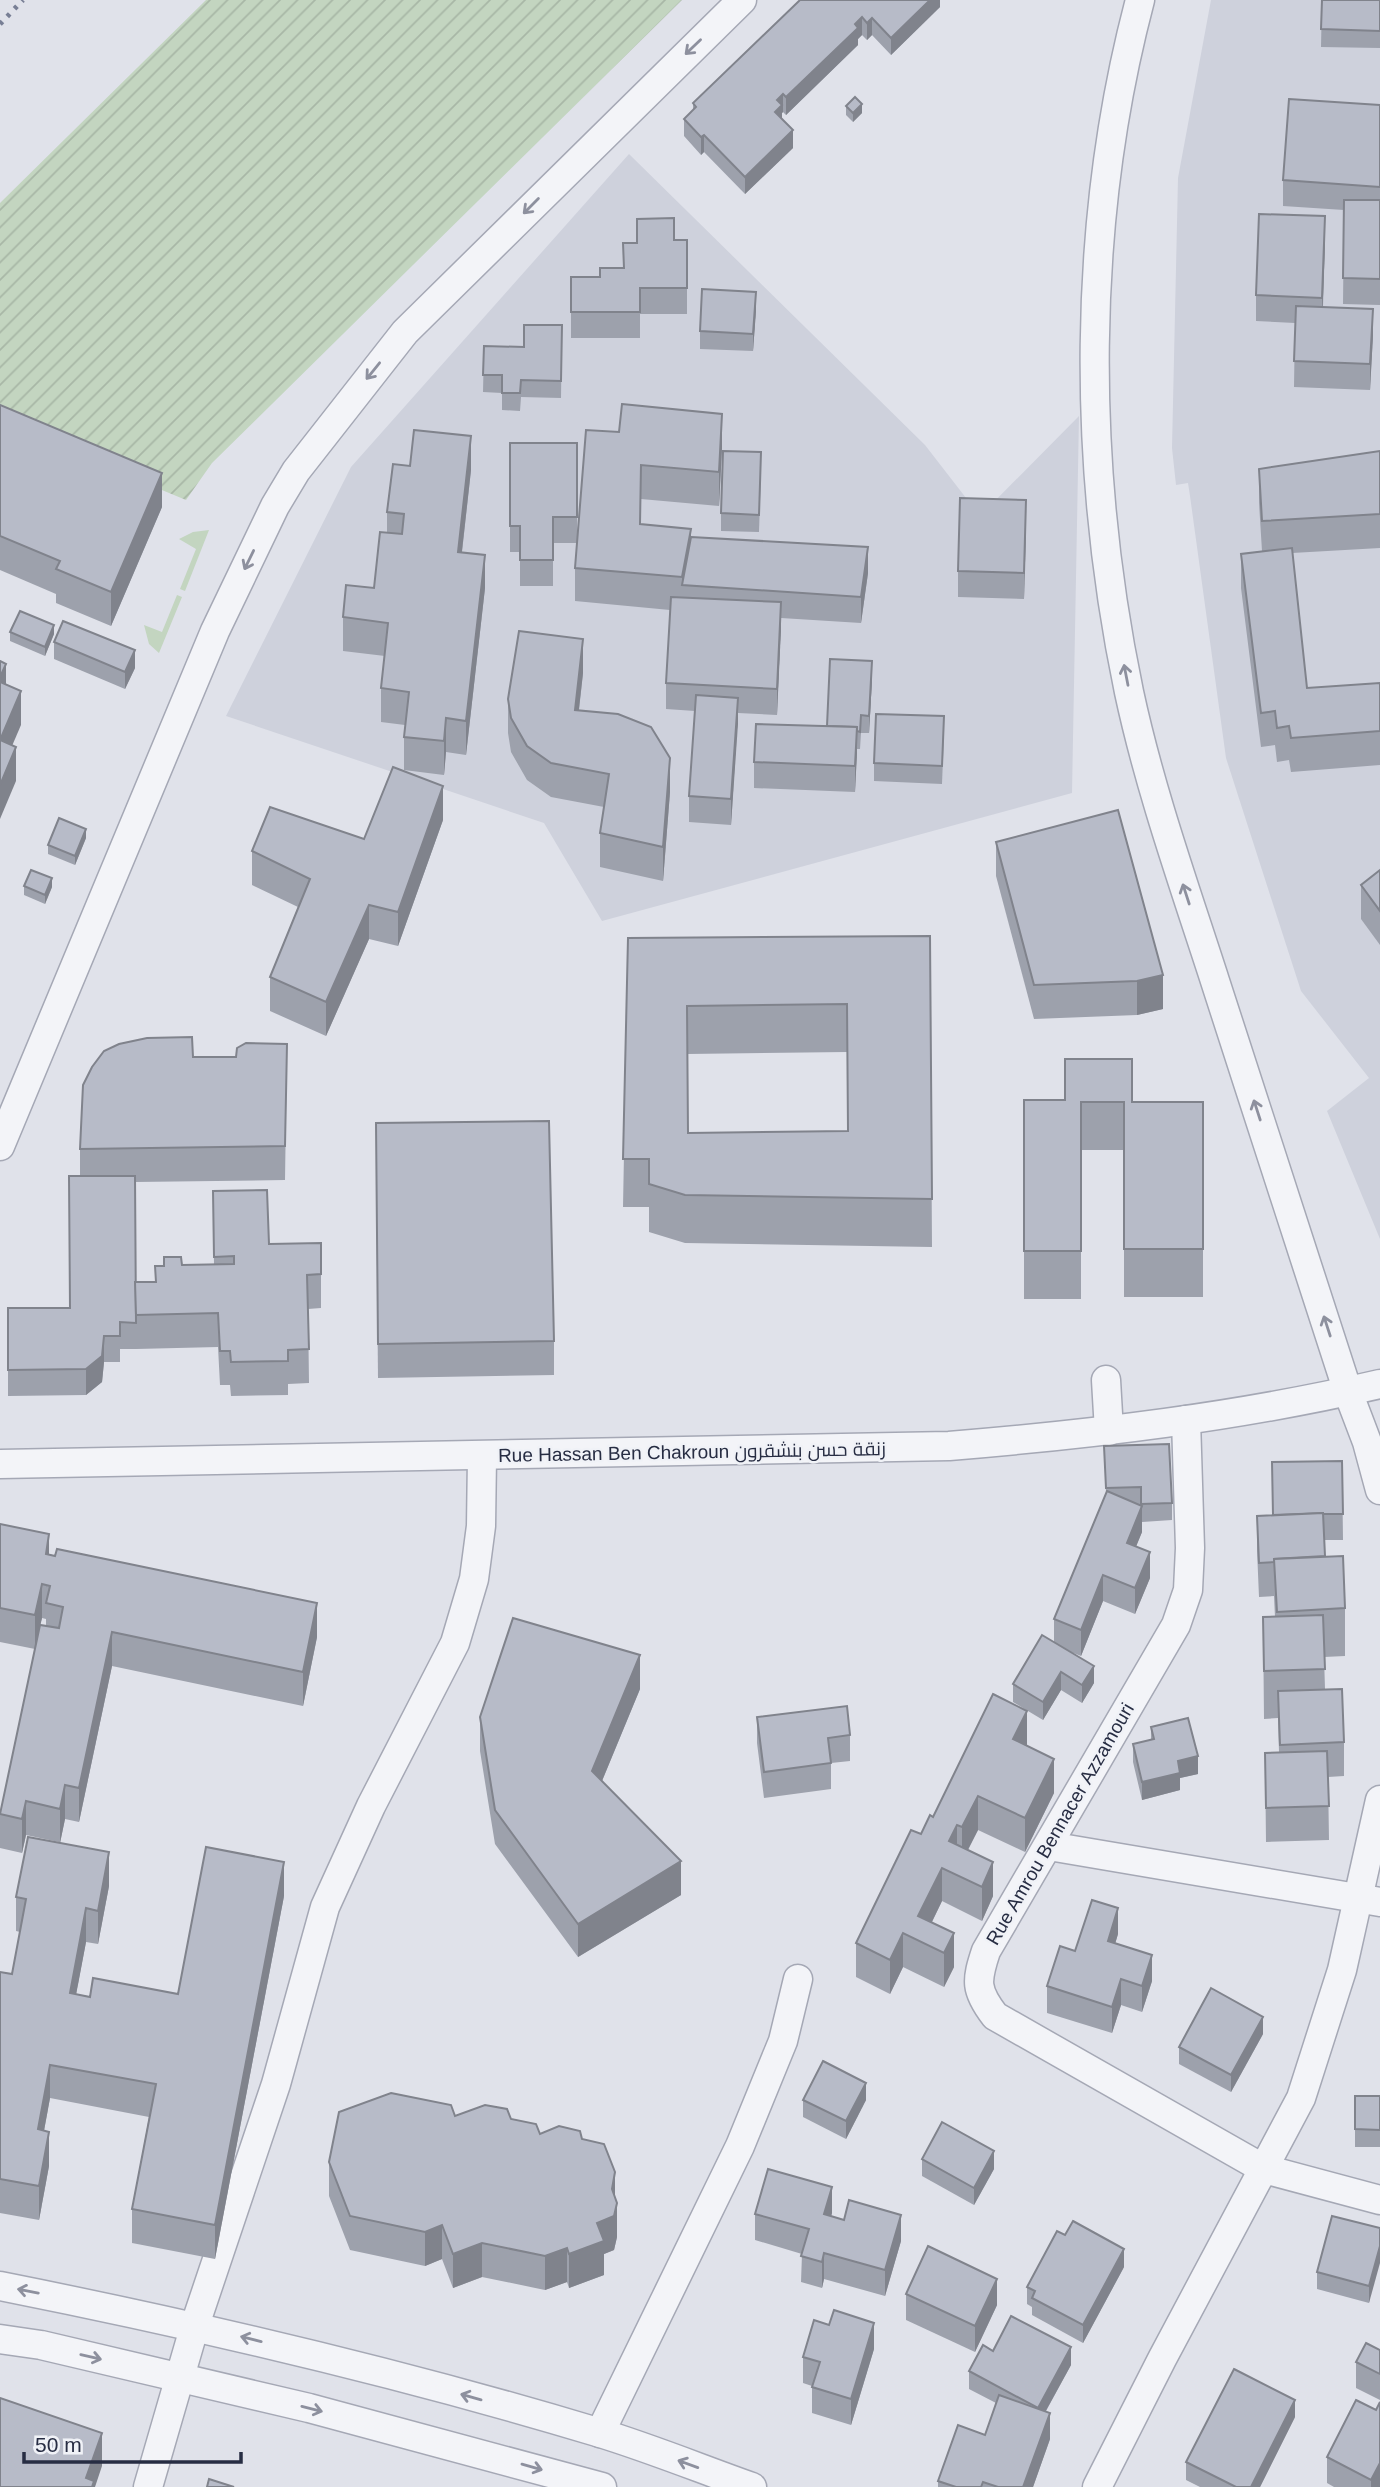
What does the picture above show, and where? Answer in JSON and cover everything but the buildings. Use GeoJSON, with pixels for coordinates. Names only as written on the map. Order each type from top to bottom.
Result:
{"type":"FeatureCollection","features":[{"type":"Feature","properties":{"kind":"street"},"geometry":{"type":"LineString","coordinates":[[0,1146],[215,631],[269,518],[296,471],[405,332],[742,0]]}},
{"type":"Feature","properties":{"kind":"street"},"geometry":{"type":"LineString","coordinates":[[1140,0],[1116,116],[1102,221],[1097,294],[1099,478],[1111,596],[1129,692],[1159,810],[1348,1391],[1367,1442],[1380,1490]]}},
{"type":"Feature","properties":{"kind":"street"},"geometry":{"type":"LineString","coordinates":[[1106,1380],[1109,1431]]}},
{"type":"Feature","properties":{"kind":"street","name":"Rue Hassan Ben Chakroun زنقة حسن بنشقرون"},"geometry":{"type":"LineString","coordinates":[[0,1464],[482,1457],[949,1446],[1109,1431],[1186,1420],[1380,1384]]}},
{"type":"Feature","properties":{"kind":"street","name":"Rue Amrou Bennacer Azzamouri"},"geometry":{"type":"LineString","coordinates":[[1186,1420],[1191,1548],[1188,1590],[1176,1625],[986,1951],[978,1976],[981,1998],[995,2016],[1264,2169],[1380,2200]]}},
{"type":"Feature","properties":{"kind":"street"},"geometry":{"type":"LineString","coordinates":[[149,2487],[195,2325],[276,2084],[325,1907],[371,1806],[455,1643],[474,1579],[481,1526],[482,1457]]}},
{"type":"Feature","properties":{"kind":"street"},"geometry":{"type":"LineString","coordinates":[[1097,2487],[1161,2359],[1301,2098],[1370,1900],[1380,1800]]}},
{"type":"Feature","properties":{"kind":"street"},"geometry":{"type":"LineString","coordinates":[[1049,1846],[1370,1900]]}},
{"type":"Feature","properties":{"kind":"street"},"geometry":{"type":"LineString","coordinates":[[600,2433],[740,2146],[783,2040],[798,1979]]}},
{"type":"Feature","properties":{"kind":"street"},"geometry":{"type":"LineString","coordinates":[[0,2286],[195,2325],[367,2367],[600,2433],[752,2487]]}},
{"type":"Feature","properties":{"kind":"street"},"geometry":{"type":"LineString","coordinates":[[0,2339],[41,2345],[309,2408],[602,2487]]}},
{"type":"Feature","properties":{"kind":"shaded area"},"geometry":{"type":"Polygon","coordinates":[[[1211,0],[1380,0],[1380,1239],[1327,1111],[1369,1078],[1301,991],[1226,758],[1188,483],[1176,485],[1172,448],[1178,178],[1211,0]]]}},
{"type":"Feature","properties":{"kind":"shaded area"},"geometry":{"type":"Polygon","coordinates":[[[629,154],[925,445],[980,516],[1079,416],[1072,793],[602,921],[544,823],[226,716],[351,467],[629,154]]]}},
{"type":"Feature","properties":{"kind":"green space"},"geometry":{"type":"Polygon","coordinates":[[[206,0],[682,0],[212,463],[186,500],[0,423],[0,203],[206,0]]]}},
{"type":"Feature","properties":{"kind":"green space"},"geometry":{"type":"Polygon","coordinates":[[[209,530],[185,591],[180,589],[196,549],[179,539],[193,532],[209,530]]]}},
{"type":"Feature","properties":{"kind":"green space"},"geometry":{"type":"Polygon","coordinates":[[[177,595],[182,597],[159,653],[149,644],[144,625],[162,632],[177,595]]]}},
{"type":"Feature","properties":{"kind":"railway"},"geometry":{"type":"LineString","coordinates":[[0,24],[23,0]]}}]}
